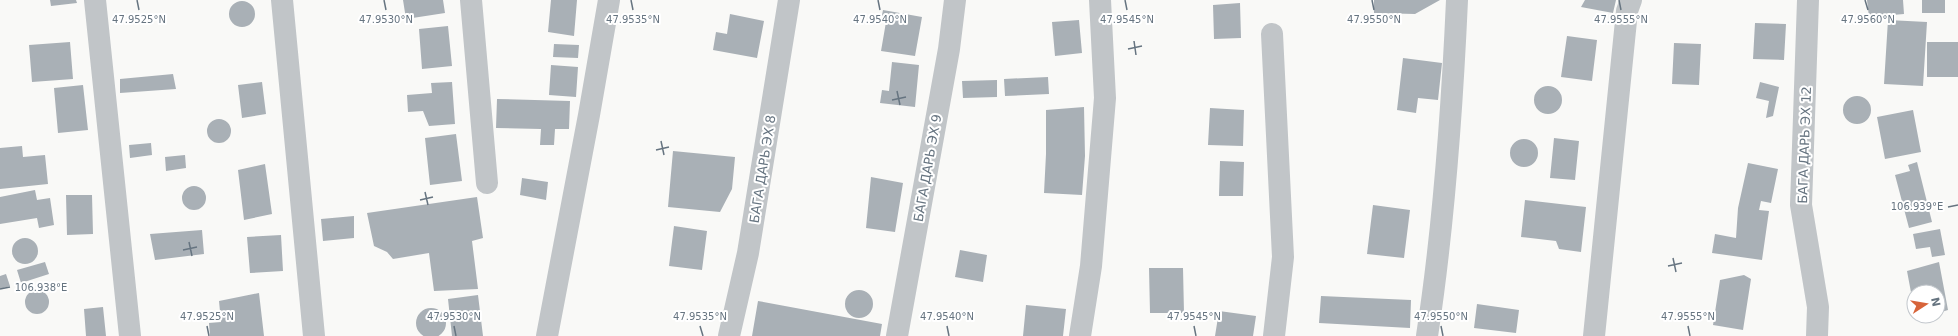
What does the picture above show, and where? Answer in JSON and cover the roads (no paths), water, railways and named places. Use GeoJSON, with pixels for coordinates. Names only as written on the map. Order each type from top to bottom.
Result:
{"type":"FeatureCollection","features":[{"type":"Feature","properties":{"kind":"street"},"geometry":{"type":"LineString","coordinates":[[95,0],[130,336]]}},
{"type":"Feature","properties":{"kind":"street"},"geometry":{"type":"LineString","coordinates":[[282,0],[314,336]]}},
{"type":"Feature","properties":{"kind":"street"},"geometry":{"type":"LineString","coordinates":[[471,0],[487,183]]}},
{"type":"Feature","properties":{"kind":"street"},"geometry":{"type":"LineString","coordinates":[[547,336],[609,0]]}},
{"type":"Feature","properties":{"kind":"street","name":"БАГА ДАРЬ ЭХ 8"},"geometry":{"type":"LineString","coordinates":[[729,336],[748,253],[789,0]]}},
{"type":"Feature","properties":{"kind":"street","name":"БАГА ДАРЬ ЭХ 9"},"geometry":{"type":"LineString","coordinates":[[897,336],[949,49],[955,0]]}},
{"type":"Feature","properties":{"kind":"street"},"geometry":{"type":"LineString","coordinates":[[1080,336],[1091,266],[1105,98],[1100,0]]}},
{"type":"Feature","properties":{"kind":"street"},"geometry":{"type":"LineString","coordinates":[[1427,336],[1435,286],[1453,90],[1457,0]]}},
{"type":"Feature","properties":{"kind":"street"},"geometry":{"type":"LineString","coordinates":[[1594,336],[1627,11],[1631,0]]}},
{"type":"Feature","properties":{"kind":"street","name":"БАГА ДАРЬ ЭХ 12"},"geometry":{"type":"LineString","coordinates":[[1808,0],[1801,205],[1818,307],[1817,336]]}},
{"type":"Feature","properties":{"kind":"street"},"geometry":{"type":"LineString","coordinates":[[1272,34],[1283,256],[1274,336]]}}]}
